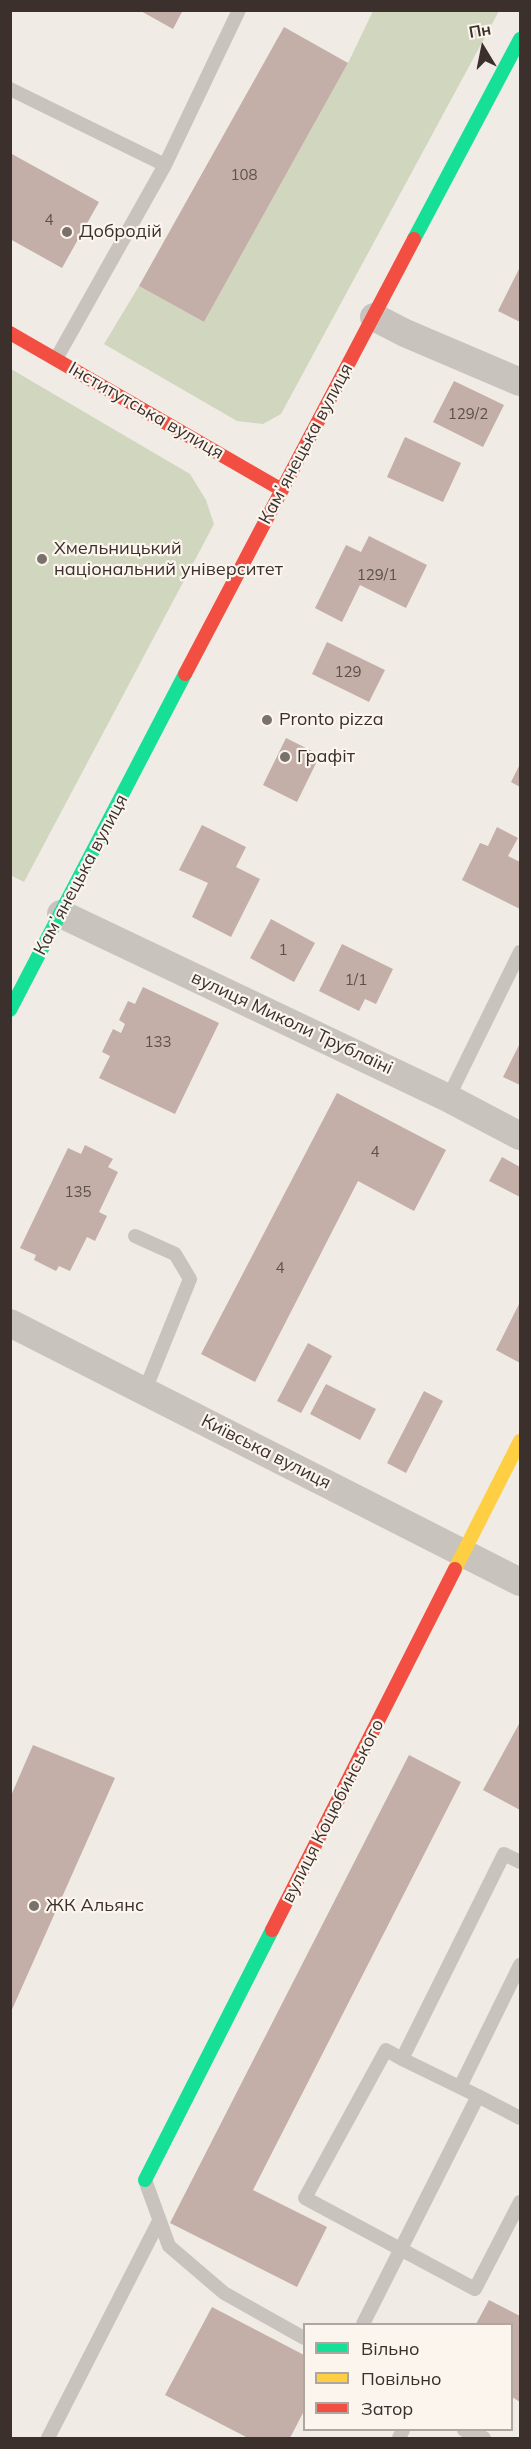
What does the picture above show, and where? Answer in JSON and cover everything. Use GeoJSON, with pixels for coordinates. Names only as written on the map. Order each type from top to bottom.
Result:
{"type":"FeatureCollection","features":[{"type":"Feature","properties":{"kind":"street","name":"Камʼянецька вулиця"},"geometry":{"type":"LineString","coordinates":[[10,1010],[282,490],[516,56],[520,39]]}},
{"type":"Feature","properties":{"kind":"street"},"geometry":{"type":"LineString","coordinates":[[374,318],[520,382]]}},
{"type":"Feature","properties":{"kind":"street","name":"Інститутська вулиця"},"geometry":{"type":"LineString","coordinates":[[10,333],[282,490]]}},
{"type":"Feature","properties":{"kind":"street","name":"вулиця Миколи Трублаїні"},"geometry":{"type":"LineString","coordinates":[[61,914],[448,1098],[520,1136]]}},
{"type":"Feature","properties":{"kind":"street","name":"Київська вулиця"},"geometry":{"type":"LineString","coordinates":[[10,1323],[520,1582]]}},
{"type":"Feature","properties":{"kind":"street","name":"вулиця Коцюбинського"},"geometry":{"type":"LineString","coordinates":[[145,2180],[465,1554],[520,1441]]}},
{"type":"Feature","properties":{"kind":"lane"},"geometry":{"type":"LineString","coordinates":[[56,359],[165,165],[239,10]]}},
{"type":"Feature","properties":{"kind":"lane"},"geometry":{"type":"LineString","coordinates":[[10,90],[165,165]]}},
{"type":"Feature","properties":{"kind":"lane"},"geometry":{"type":"LineString","coordinates":[[448,1098],[520,952]]}},
{"type":"Feature","properties":{"kind":"lane"},"geometry":{"type":"LineString","coordinates":[[135,1236],[175,1254],[190,1280],[145,1390]]}},
{"type":"Feature","properties":{"kind":"lane"},"geometry":{"type":"LineString","coordinates":[[402,2059],[504,1854],[520,1862]]}},
{"type":"Feature","properties":{"kind":"lane"},"geometry":{"type":"LineString","coordinates":[[460,2087],[520,1965]]}},
{"type":"Feature","properties":{"kind":"lane"},"geometry":{"type":"LineString","coordinates":[[520,2118],[386,2050],[305,2198],[400,2251],[475,2289],[520,2202]]}},
{"type":"Feature","properties":{"kind":"lane"},"geometry":{"type":"LineString","coordinates":[[364,2323],[478,2096]]}},
{"type":"Feature","properties":{"kind":"lane"},"geometry":{"type":"LineString","coordinates":[[145,2180],[169,2246],[224,2293],[303,2337]]}},
{"type":"Feature","properties":{"kind":"lane"},"geometry":{"type":"LineString","coordinates":[[48,2439],[159,2221]]}},
{"type":"Feature","properties":{"kind":"lane"},"geometry":{"type":"LineString","coordinates":[[466,2431],[484,2439]]}},
{"type":"Feature","properties":{"kind":"green space"},"geometry":{"type":"Polygon","coordinates":[[[373,11],[499,11],[281,414],[263,424],[237,421],[104,344],[139,286],[204,322],[348,63],[373,11]]]}},
{"type":"Feature","properties":{"kind":"green space"},"geometry":{"type":"Polygon","coordinates":[[[11,369],[190,474],[206,500],[214,524],[24,882],[10,875],[11,369]]]}},
{"type":"Feature","properties":{"kind":"building"},"geometry":{"type":"Polygon","coordinates":[[[139,10],[183,10],[173,29],[139,10]]]}},
{"type":"Feature","properties":{"kind":"building"},"geometry":{"type":"Polygon","coordinates":[[[284,27],[348,63],[204,322],[139,286],[284,27]]]}},
{"type":"Feature","properties":{"kind":"building"},"geometry":{"type":"Polygon","coordinates":[[[10,153],[99,202],[62,268],[10,239],[10,153]]]}},
{"type":"Feature","properties":{"kind":"building"},"geometry":{"type":"Polygon","coordinates":[[[520,267],[520,322],[498,311],[520,267]]]}},
{"type":"Feature","properties":{"kind":"building"},"geometry":{"type":"Polygon","coordinates":[[[454,381],[504,405],[483,447],[433,422],[454,381]]]}},
{"type":"Feature","properties":{"kind":"building"},"geometry":{"type":"Polygon","coordinates":[[[405,437],[461,463],[443,502],[387,477],[405,437]]]}},
{"type":"Feature","properties":{"kind":"building"},"geometry":{"type":"Polygon","coordinates":[[[369,536],[427,565],[406,608],[360,585],[342,622],[315,608],[346,545],[361,552],[369,536]]]}},
{"type":"Feature","properties":{"kind":"building"},"geometry":{"type":"Polygon","coordinates":[[[327,642],[385,670],[369,702],[312,674],[327,642]]]}},
{"type":"Feature","properties":{"kind":"building"},"geometry":{"type":"Polygon","coordinates":[[[286,738],[320,755],[297,802],[263,785],[286,738]]]}},
{"type":"Feature","properties":{"kind":"building"},"geometry":{"type":"Polygon","coordinates":[[[520,764],[520,787],[511,782],[520,764]]]}},
{"type":"Feature","properties":{"kind":"building"},"geometry":{"type":"Polygon","coordinates":[[[202,825],[246,847],[236,867],[260,879],[231,937],[192,917],[208,883],[179,870],[202,825]]]}},
{"type":"Feature","properties":{"kind":"building"},"geometry":{"type":"Polygon","coordinates":[[[497,827],[518,838],[508,856],[520,862],[520,909],[462,880],[480,843],[488,846],[497,827]]]}},
{"type":"Feature","properties":{"kind":"building"},"geometry":{"type":"Polygon","coordinates":[[[271,919],[315,943],[294,982],[250,958],[271,919]]]}},
{"type":"Feature","properties":{"kind":"building"},"geometry":{"type":"Polygon","coordinates":[[[342,944],[393,969],[376,1004],[365,999],[359,1011],[319,991],[342,944]]]}},
{"type":"Feature","properties":{"kind":"building"},"geometry":{"type":"Polygon","coordinates":[[[143,987],[219,1023],[175,1114],[99,1078],[110,1056],[102,1052],[113,1029],[121,1033],[125,1024],[119,1020],[128,1001],[135,1004],[143,987]]]}},
{"type":"Feature","properties":{"kind":"building"},"geometry":{"type":"Polygon","coordinates":[[[520,1043],[520,1085],[503,1077],[520,1043]]]}},
{"type":"Feature","properties":{"kind":"building"},"geometry":{"type":"Polygon","coordinates":[[[337,1093],[446,1150],[414,1211],[358,1181],[255,1382],[201,1354],[337,1093]]]}},
{"type":"Feature","properties":{"kind":"building"},"geometry":{"type":"Polygon","coordinates":[[[85,1145],[113,1159],[108,1167],[118,1172],[99,1212],[107,1216],[95,1241],[87,1237],[70,1271],[59,1266],[56,1271],[34,1260],[36,1255],[20,1248],[68,1148],[81,1154],[85,1145]]]}},
{"type":"Feature","properties":{"kind":"building"},"geometry":{"type":"Polygon","coordinates":[[[502,1157],[520,1167],[520,1197],[489,1181],[502,1157]]]}},
{"type":"Feature","properties":{"kind":"building"},"geometry":{"type":"Polygon","coordinates":[[[520,1302],[520,1363],[496,1350],[520,1302]]]}},
{"type":"Feature","properties":{"kind":"building"},"geometry":{"type":"Polygon","coordinates":[[[308,1343],[332,1356],[301,1413],[277,1401],[308,1343]]]}},
{"type":"Feature","properties":{"kind":"building"},"geometry":{"type":"Polygon","coordinates":[[[326,1384],[376,1409],[360,1440],[310,1414],[326,1384]]]}},
{"type":"Feature","properties":{"kind":"building"},"geometry":{"type":"Polygon","coordinates":[[[424,1391],[443,1401],[406,1473],[387,1463],[424,1391]]]}},
{"type":"Feature","properties":{"kind":"building"},"geometry":{"type":"Polygon","coordinates":[[[520,1722],[520,1810],[483,1790],[520,1722]]]}},
{"type":"Feature","properties":{"kind":"building","name":"ЖК Альянс"},"geometry":{"type":"Polygon","coordinates":[[[33,1745],[115,1778],[10,2014],[10,1798],[33,1745]]]}},
{"type":"Feature","properties":{"kind":"building"},"geometry":{"type":"Polygon","coordinates":[[[409,1755],[461,1782],[253,2190],[327,2227],[297,2287],[170,2223],[409,1755]]]}},
{"type":"Feature","properties":{"kind":"building"},"geometry":{"type":"Polygon","coordinates":[[[489,2300],[520,2316],[520,2402],[513,2398],[513,2323],[477,2323],[489,2300]]]}},
{"type":"Feature","properties":{"kind":"building"},"geometry":{"type":"Polygon","coordinates":[[[212,2307],[303,2354],[303,2413],[290,2438],[248,2438],[165,2395],[212,2307]]]}},
{"type":"Feature","properties":{"kind":"traffic: fast"},"geometry":{"type":"LineString","coordinates":[[414,239],[520,39]]}},
{"type":"Feature","properties":{"kind":"traffic: fast"},"geometry":{"type":"LineString","coordinates":[[10,1010],[185,674]]}},
{"type":"Feature","properties":{"kind":"traffic: fast"},"geometry":{"type":"LineString","coordinates":[[145,2180],[272,1930]]}},
{"type":"Feature","properties":{"kind":"traffic: slow"},"geometry":{"type":"LineString","coordinates":[[455,1569],[520,1441]]}},
{"type":"Feature","properties":{"kind":"traffic: jam"},"geometry":{"type":"LineString","coordinates":[[185,674],[414,239]]}},
{"type":"Feature","properties":{"kind":"traffic: jam"},"geometry":{"type":"LineString","coordinates":[[10,333],[282,490]]}},
{"type":"Feature","properties":{"kind":"traffic: jam"},"geometry":{"type":"LineString","coordinates":[[272,1930],[455,1569]]}},
{"type":"Feature","properties":{"kind":"place","name":"Добродій"},"geometry":{"type":"Point","coordinates":[67,232]}},
{"type":"Feature","properties":{"kind":"place","name":"Хмельницький національний університет"},"geometry":{"type":"Point","coordinates":[42,559]}},
{"type":"Feature","properties":{"kind":"place","name":"Pronto pizza"},"geometry":{"type":"Point","coordinates":[267,720]}},
{"type":"Feature","properties":{"kind":"place","name":"Графіт"},"geometry":{"type":"Point","coordinates":[285,757]}},
{"type":"Feature","properties":{"kind":"place","name":"ЖК Альянс"},"geometry":{"type":"Point","coordinates":[34,1906]}}]}
